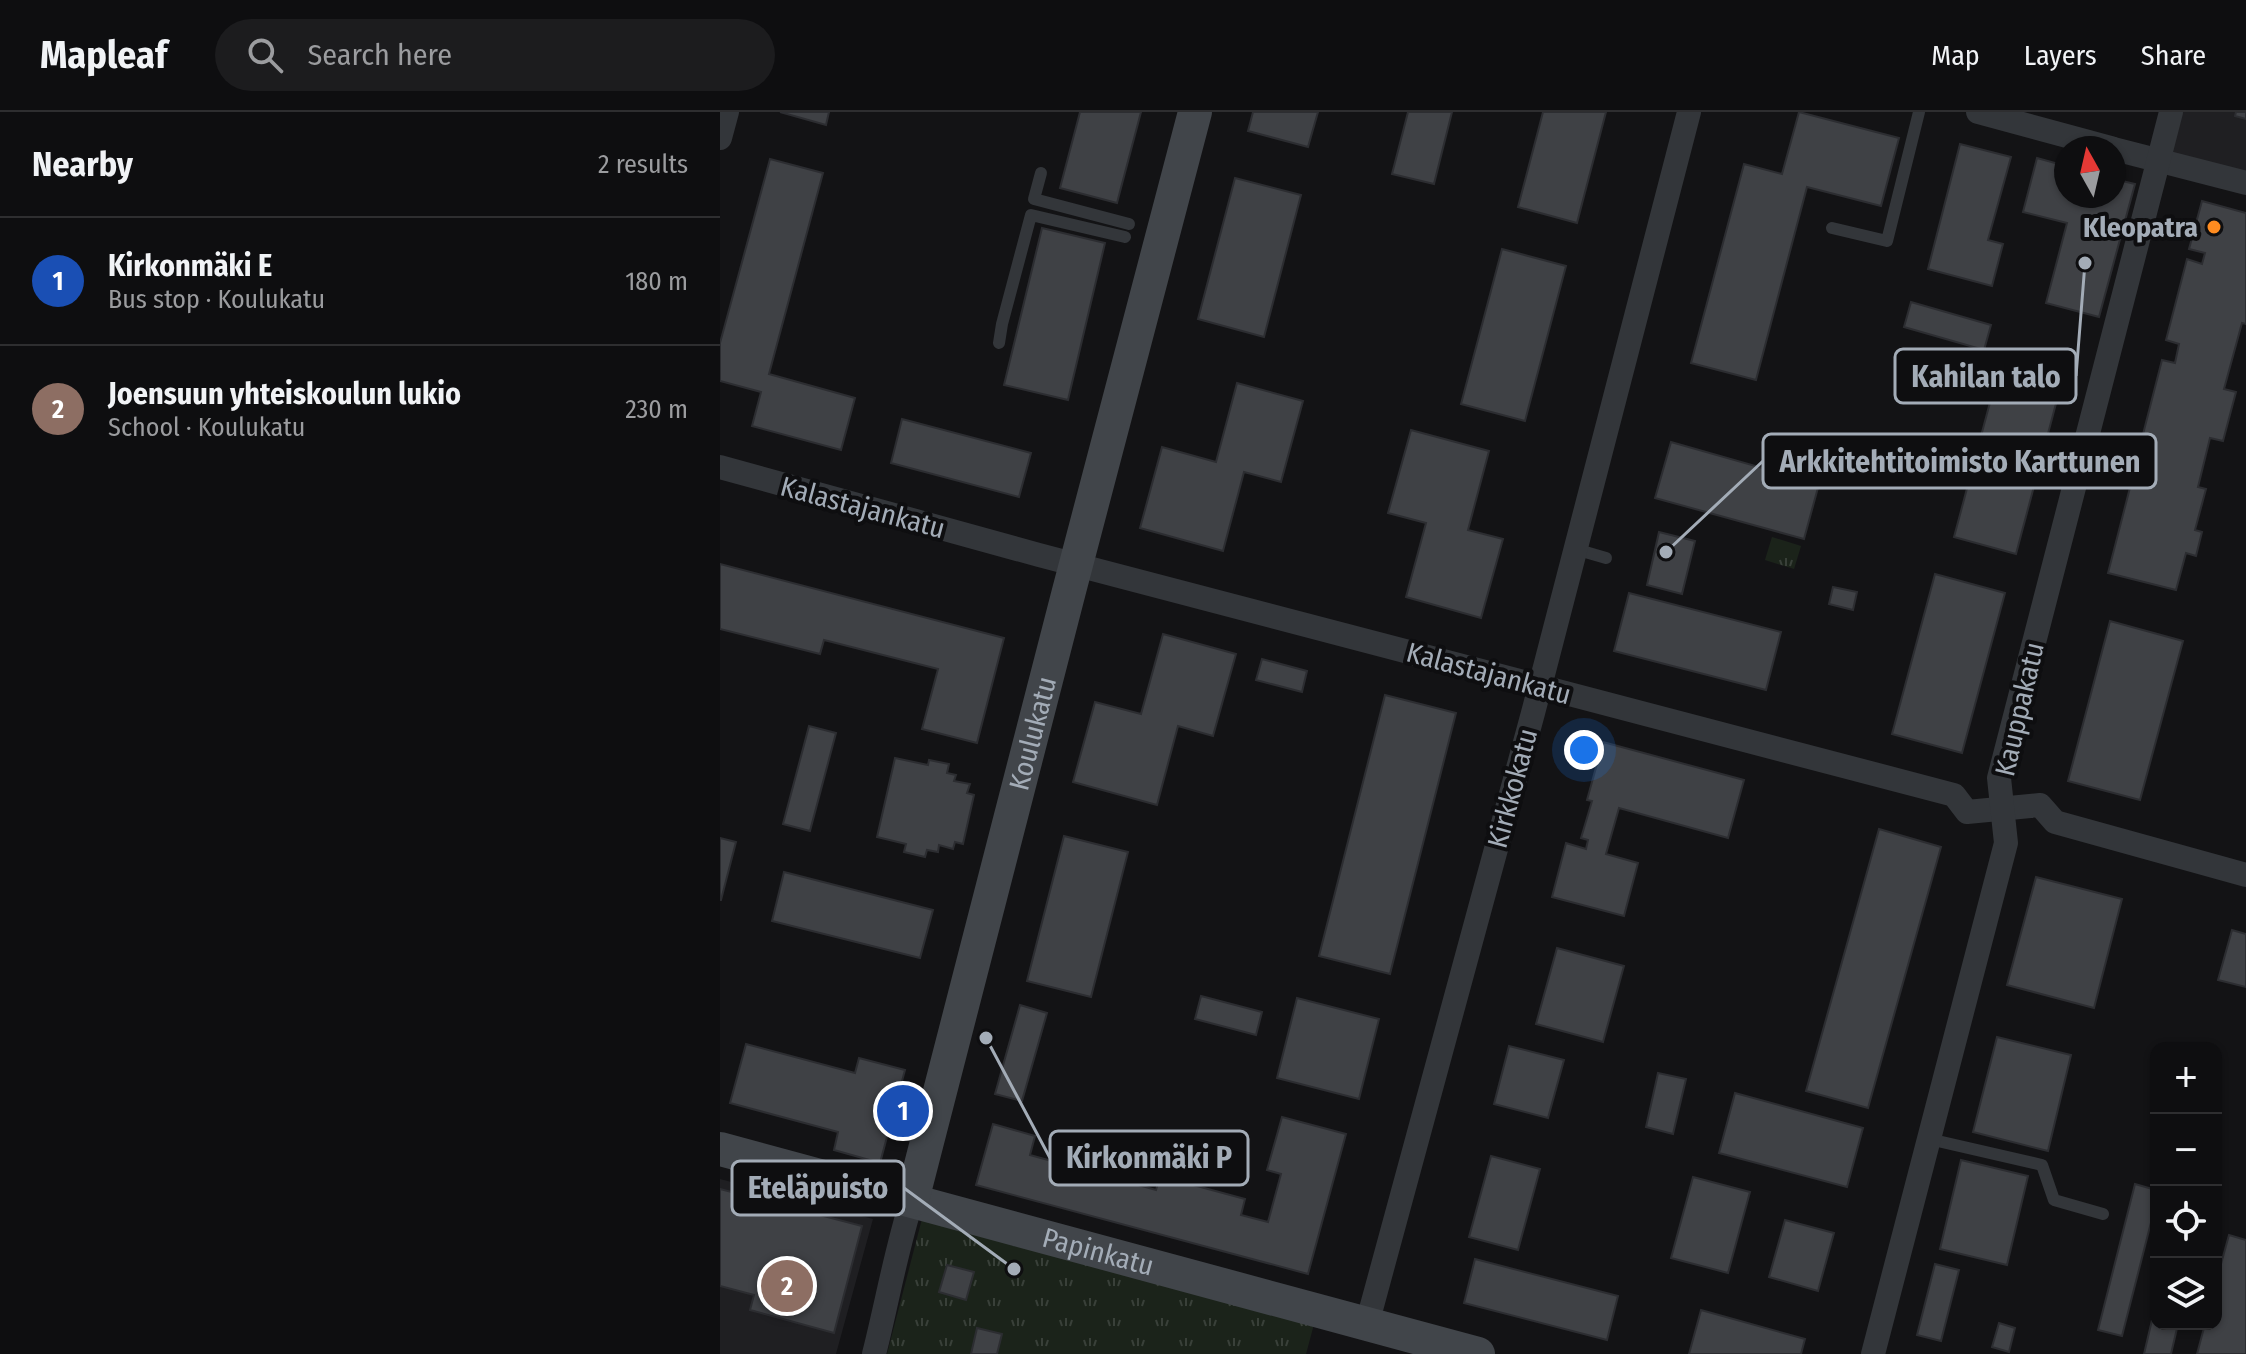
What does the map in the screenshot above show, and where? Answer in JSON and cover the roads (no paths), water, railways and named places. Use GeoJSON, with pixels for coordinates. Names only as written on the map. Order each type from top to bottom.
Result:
{"type":"FeatureCollection","features":[{"type":"Feature","properties":{"kind":"street"},"geometry":{"type":"LineString","coordinates":[[720,138],[727,112]]}},
{"type":"Feature","properties":{"kind":"street","name":"Koulukatu"},"geometry":{"type":"LineString","coordinates":[[874,1354],[905,1223],[1195,112]]}},
{"type":"Feature","properties":{"kind":"street","name":"Kirkkokatu"},"geometry":{"type":"LineString","coordinates":[[1367,1324],[1539,686],[1689,112]]}},
{"type":"Feature","properties":{"kind":"street"},"geometry":{"type":"LineString","coordinates":[[1978,112],[2067,136]]}},
{"type":"Feature","properties":{"kind":"street","name":"Kauppakatu"},"geometry":{"type":"LineString","coordinates":[[1873,1354],[2006,843],[1999,778],[2171,112]]}},
{"type":"Feature","properties":{"kind":"street"},"geometry":{"type":"LineString","coordinates":[[2126,152],[2246,183]]}},
{"type":"Feature","properties":{"kind":"street","name":"Kalastajankatu"},"geometry":{"type":"LineString","coordinates":[[720,467],[1954,795],[1967,812],[2040,805],[2055,822],[2246,875]]}},
{"type":"Feature","properties":{"kind":"street","name":"Papinkatu"},"geometry":{"type":"LineString","coordinates":[[720,1149],[1478,1354]]}},
{"type":"Feature","properties":{"kind":"lane"},"geometry":{"type":"LineString","coordinates":[[1832,228],[1887,241],[1919,112]]}},
{"type":"Feature","properties":{"kind":"lane"},"geometry":{"type":"LineString","coordinates":[[999,343],[1031,215],[1127,231],[1034,199],[1041,173]]}},
{"type":"Feature","properties":{"kind":"lane"},"geometry":{"type":"LineString","coordinates":[[1575,549],[1606,558]]}},
{"type":"Feature","properties":{"kind":"lane"},"geometry":{"type":"LineString","coordinates":[[1929,1139],[2042,1165],[2054,1200],[2103,1214]]}},
{"type":"Feature","properties":{"kind":"place","name":"Kleopatra"},"geometry":{"type":"Point","coordinates":[2214,227]}},
{"type":"Feature","properties":{"kind":"place","name":"Kahilan talo"},"geometry":{"type":"Point","coordinates":[2085,263]}},
{"type":"Feature","properties":{"kind":"place","name":"Arkkitehtitoimisto Karttunen"},"geometry":{"type":"Point","coordinates":[1666,552]}},
{"type":"Feature","properties":{"kind":"place","name":"Kirkonmäki P"},"geometry":{"type":"Point","coordinates":[986,1038]}},
{"type":"Feature","properties":{"kind":"place","name":"Kirkonmäki E"},"geometry":{"type":"Point","coordinates":[903,1111]}},
{"type":"Feature","properties":{"kind":"place","name":"Eteläpuisto"},"geometry":{"type":"Point","coordinates":[1014,1269]}},
{"type":"Feature","properties":{"kind":"place","name":"Joensuun yhteiskoulun lukio"},"geometry":{"type":"Point","coordinates":[787,1286]}}]}
